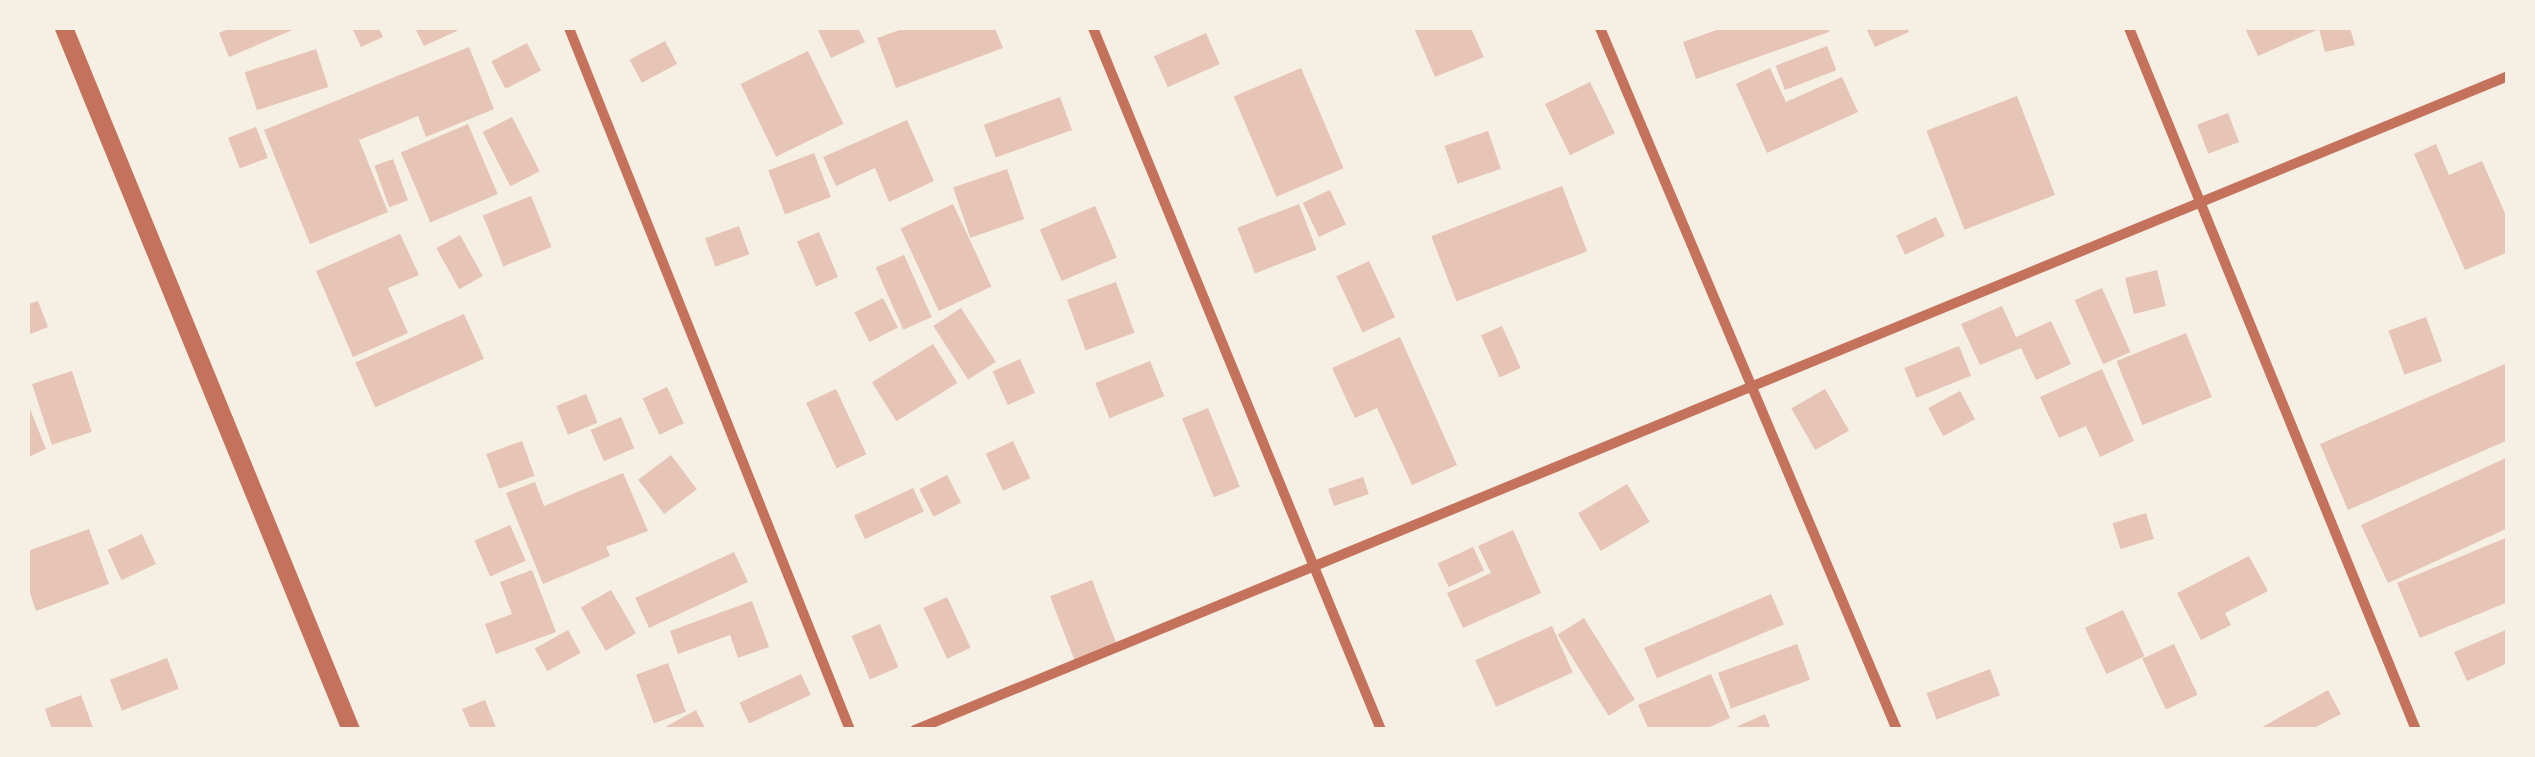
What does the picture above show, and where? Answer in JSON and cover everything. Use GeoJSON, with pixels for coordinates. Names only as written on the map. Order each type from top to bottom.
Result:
{"type":"FeatureCollection","features":[{"type":"Feature","properties":{"kind":"street"},"geometry":{"type":"LineString","coordinates":[[64,28],[351,730]]}},
{"type":"Feature","properties":{"kind":"street"},"geometry":{"type":"LineString","coordinates":[[570,28],[850,730]]}},
{"type":"Feature","properties":{"kind":"street"},"geometry":{"type":"LineString","coordinates":[[1093,28],[1318,568],[1381,730]]}},
{"type":"Feature","properties":{"kind":"street"},"geometry":{"type":"LineString","coordinates":[[1600,28],[1897,730]]}},
{"type":"Feature","properties":{"kind":"street"},"geometry":{"type":"LineString","coordinates":[[2129,28],[2416,730]]}},
{"type":"Feature","properties":{"kind":"street"},"geometry":{"type":"LineString","coordinates":[[915,730],[1318,568],[1749,384],[2508,76]]}},
{"type":"Feature","properties":{"kind":"building"},"geometry":{"type":"Polygon","coordinates":[[[231,28],[297,28],[229,57],[219,33],[231,28]]]}},
{"type":"Feature","properties":{"kind":"building"},"geometry":{"type":"Polygon","coordinates":[[[352,28],[379,28],[383,37],[361,47],[352,28]]]}},
{"type":"Feature","properties":{"kind":"building"},"geometry":{"type":"Polygon","coordinates":[[[415,28],[463,28],[424,46],[415,28]]]}},
{"type":"Feature","properties":{"kind":"building"},"geometry":{"type":"Polygon","coordinates":[[[817,28],[858,28],[865,42],[831,58],[817,28]]]}},
{"type":"Feature","properties":{"kind":"building"},"geometry":{"type":"Polygon","coordinates":[[[905,28],[995,28],[1003,48],[896,88],[877,38],[905,28]]]}},
{"type":"Feature","properties":{"kind":"building"},"geometry":{"type":"Polygon","coordinates":[[[1414,28],[1471,28],[1484,57],[1435,77],[1414,28]]]}},
{"type":"Feature","properties":{"kind":"building"},"geometry":{"type":"Polygon","coordinates":[[[1722,28],[1828,28],[1829,32],[1696,79],[1683,42],[1722,28]]]}},
{"type":"Feature","properties":{"kind":"building"},"geometry":{"type":"Polygon","coordinates":[[[1866,28],[1907,28],[1909,32],[1875,47],[1866,28]]]}},
{"type":"Feature","properties":{"kind":"building"},"geometry":{"type":"Polygon","coordinates":[[[2245,28],[2350,28],[2355,45],[2325,52],[2319,29],[2258,56],[2245,28]]]}},
{"type":"Feature","properties":{"kind":"building"},"geometry":{"type":"Polygon","coordinates":[[[1206,33],[1220,64],[1168,87],[1154,56],[1206,33]]]}},
{"type":"Feature","properties":{"kind":"building"},"geometry":{"type":"Polygon","coordinates":[[[665,41],[677,64],[642,83],[630,60],[665,41]]]}},
{"type":"Feature","properties":{"kind":"building"},"geometry":{"type":"Polygon","coordinates":[[[527,43],[541,71],[505,89],[491,61],[527,43]]]}},
{"type":"Feature","properties":{"kind":"building"},"geometry":{"type":"Polygon","coordinates":[[[1827,46],[1836,70],[1785,90],[1776,66],[1827,46]]]}},
{"type":"Feature","properties":{"kind":"building"},"geometry":{"type":"Polygon","coordinates":[[[469,47],[494,109],[426,137],[418,116],[359,140],[388,212],[310,244],[264,130],[469,47]]]}},
{"type":"Feature","properties":{"kind":"building"},"geometry":{"type":"Polygon","coordinates":[[[316,49],[328,87],[257,110],[245,72],[316,49]]]}},
{"type":"Feature","properties":{"kind":"building"},"geometry":{"type":"Polygon","coordinates":[[[808,51],[844,124],[776,157],[741,84],[808,51]]]}},
{"type":"Feature","properties":{"kind":"building"},"geometry":{"type":"Polygon","coordinates":[[[1301,68],[1344,168],[1276,197],[1234,97],[1301,68]]]}},
{"type":"Feature","properties":{"kind":"building"},"geometry":{"type":"Polygon","coordinates":[[[1770,68],[1786,102],[1842,77],[1858,112],[1767,153],[1736,84],[1770,68]]]}},
{"type":"Feature","properties":{"kind":"building"},"geometry":{"type":"Polygon","coordinates":[[[1590,82],[1615,133],[1570,155],[1545,104],[1590,82]]]}},
{"type":"Feature","properties":{"kind":"building"},"geometry":{"type":"Polygon","coordinates":[[[2017,96],[2055,195],[1964,230],[1926,131],[2017,96]]]}},
{"type":"Feature","properties":{"kind":"building"},"geometry":{"type":"Polygon","coordinates":[[[1060,97],[1072,130],[996,158],[984,125],[1060,97]]]}},
{"type":"Feature","properties":{"kind":"building"},"geometry":{"type":"Polygon","coordinates":[[[2228,113],[2239,142],[2208,154],[2197,125],[2228,113]]]}},
{"type":"Feature","properties":{"kind":"building"},"geometry":{"type":"Polygon","coordinates":[[[512,117],[540,171],[510,186],[483,132],[512,117]]]}},
{"type":"Feature","properties":{"kind":"building"},"geometry":{"type":"Polygon","coordinates":[[[907,120],[934,181],[889,202],[875,168],[836,186],[823,157],[907,120]]]}},
{"type":"Feature","properties":{"kind":"building"},"geometry":{"type":"Polygon","coordinates":[[[468,124],[498,194],[430,222],[401,153],[468,124]]]}},
{"type":"Feature","properties":{"kind":"building"},"geometry":{"type":"Polygon","coordinates":[[[256,127],[268,158],[240,169],[228,138],[256,127]]]}},
{"type":"Feature","properties":{"kind":"building"},"geometry":{"type":"Polygon","coordinates":[[[1488,131],[1501,169],[1458,184],[1445,146],[1488,131]]]}},
{"type":"Feature","properties":{"kind":"building"},"geometry":{"type":"Polygon","coordinates":[[[2436,144],[2449,175],[2482,161],[2508,220],[2508,252],[2465,270],[2414,154],[2436,144]]]}},
{"type":"Feature","properties":{"kind":"building"},"geometry":{"type":"Polygon","coordinates":[[[814,153],[831,197],[785,214],[768,171],[814,153]]]}},
{"type":"Feature","properties":{"kind":"building"},"geometry":{"type":"Polygon","coordinates":[[[393,159],[408,200],[389,207],[374,166],[393,159]]]}},
{"type":"Feature","properties":{"kind":"building"},"geometry":{"type":"Polygon","coordinates":[[[1007,169],[1024,219],[970,238],[953,188],[1007,169]]]}},
{"type":"Feature","properties":{"kind":"building"},"geometry":{"type":"Polygon","coordinates":[[[1562,186],[1587,251],[1456,302],[1431,236],[1562,186]]]}},
{"type":"Feature","properties":{"kind":"building"},"geometry":{"type":"Polygon","coordinates":[[[1330,190],[1346,224],[1319,237],[1303,203],[1330,190]]]}},
{"type":"Feature","properties":{"kind":"building"},"geometry":{"type":"Polygon","coordinates":[[[531,196],[552,247],[503,266],[483,215],[531,196]]]}},
{"type":"Feature","properties":{"kind":"building"},"geometry":{"type":"Polygon","coordinates":[[[953,204],[991,286],[939,311],[900,229],[953,204]]]}},
{"type":"Feature","properties":{"kind":"building"},"geometry":{"type":"Polygon","coordinates":[[[1299,204],[1317,250],[1255,273],[1237,228],[1299,204]]]}},
{"type":"Feature","properties":{"kind":"building"},"geometry":{"type":"Polygon","coordinates":[[[1095,206],[1117,258],[1062,281],[1040,229],[1095,206]]]}},
{"type":"Feature","properties":{"kind":"building"},"geometry":{"type":"Polygon","coordinates":[[[1936,217],[1945,236],[1905,255],[1896,236],[1936,217]]]}},
{"type":"Feature","properties":{"kind":"building"},"geometry":{"type":"Polygon","coordinates":[[[739,226],[749,254],[715,267],[705,238],[739,226]]]}},
{"type":"Feature","properties":{"kind":"building"},"geometry":{"type":"Polygon","coordinates":[[[819,232],[838,277],[816,286],[797,241],[819,232]]]}},
{"type":"Feature","properties":{"kind":"building"},"geometry":{"type":"Polygon","coordinates":[[[400,234],[419,275],[388,288],[408,333],[353,357],[316,271],[400,234]]]}},
{"type":"Feature","properties":{"kind":"building"},"geometry":{"type":"Polygon","coordinates":[[[460,235],[483,276],[459,289],[436,248],[460,235]]]}},
{"type":"Feature","properties":{"kind":"building"},"geometry":{"type":"Polygon","coordinates":[[[904,255],[932,317],[903,330],[876,268],[904,255]]]}},
{"type":"Feature","properties":{"kind":"building"},"geometry":{"type":"Polygon","coordinates":[[[1369,261],[1395,317],[1363,332],[1336,276],[1369,261]]]}},
{"type":"Feature","properties":{"kind":"building"},"geometry":{"type":"Polygon","coordinates":[[[2157,270],[2166,306],[2134,314],[2125,278],[2157,270]]]}},
{"type":"Feature","properties":{"kind":"building"},"geometry":{"type":"Polygon","coordinates":[[[1116,282],[1134,333],[1086,351],[1067,300],[1116,282]]]}},
{"type":"Feature","properties":{"kind":"building"},"geometry":{"type":"Polygon","coordinates":[[[2102,288],[2130,352],[2103,364],[2075,300],[2102,288]]]}},
{"type":"Feature","properties":{"kind":"building"},"geometry":{"type":"Polygon","coordinates":[[[883,298],[898,327],[869,342],[854,313],[883,298]]]}},
{"type":"Feature","properties":{"kind":"building"},"geometry":{"type":"Polygon","coordinates":[[[38,301],[48,327],[28,335],[28,304],[38,301]]]}},
{"type":"Feature","properties":{"kind":"building"},"geometry":{"type":"Polygon","coordinates":[[[2002,306],[2016,337],[2051,321],[2071,364],[2036,380],[2021,348],[1980,365],[1961,324],[2002,306]]]}},
{"type":"Feature","properties":{"kind":"building"},"geometry":{"type":"Polygon","coordinates":[[[961,308],[996,362],[968,380],[933,326],[961,308]]]}},
{"type":"Feature","properties":{"kind":"building"},"geometry":{"type":"Polygon","coordinates":[[[464,314],[484,359],[375,407],[355,362],[464,314]]]}},
{"type":"Feature","properties":{"kind":"building"},"geometry":{"type":"Polygon","coordinates":[[[2426,317],[2442,361],[2404,375],[2388,331],[2426,317]]]}},
{"type":"Feature","properties":{"kind":"building"},"geometry":{"type":"Polygon","coordinates":[[[1502,326],[1521,368],[1500,377],[1481,335],[1502,326]]]}},
{"type":"Feature","properties":{"kind":"building"},"geometry":{"type":"Polygon","coordinates":[[[2186,333],[2212,397],[2142,425],[2116,361],[2186,333]]]}},
{"type":"Feature","properties":{"kind":"building"},"geometry":{"type":"Polygon","coordinates":[[[1400,337],[1457,465],[1412,485],[1377,408],[1355,418],[1332,368],[1400,337]]]}},
{"type":"Feature","properties":{"kind":"building"},"geometry":{"type":"Polygon","coordinates":[[[933,344],[957,383],[896,421],[872,382],[933,344]]]}},
{"type":"Feature","properties":{"kind":"building"},"geometry":{"type":"Polygon","coordinates":[[[1959,346],[1971,376],[1916,398],[1904,368],[1959,346]]]}},
{"type":"Feature","properties":{"kind":"building"},"geometry":{"type":"Polygon","coordinates":[[[1020,359],[1035,393],[1008,405],[993,371],[1020,359]]]}},
{"type":"Feature","properties":{"kind":"building"},"geometry":{"type":"Polygon","coordinates":[[[1150,361],[1164,396],[1110,418],[1095,383],[1150,361]]]}},
{"type":"Feature","properties":{"kind":"building"},"geometry":{"type":"Polygon","coordinates":[[[2505,364],[2508,440],[2348,510],[2320,444],[2505,364]]]}},
{"type":"Feature","properties":{"kind":"building"},"geometry":{"type":"Polygon","coordinates":[[[2102,369],[2134,441],[2100,457],[2086,426],[2059,438],[2040,397],[2102,369]]]}},
{"type":"Feature","properties":{"kind":"building"},"geometry":{"type":"Polygon","coordinates":[[[72,371],[92,432],[52,445],[32,384],[72,371]]]}},
{"type":"Feature","properties":{"kind":"building"},"geometry":{"type":"Polygon","coordinates":[[[667,387],[684,423],[659,435],[643,398],[667,387]]]}},
{"type":"Feature","properties":{"kind":"building"},"geometry":{"type":"Polygon","coordinates":[[[836,389],[866,454],[837,468],[806,403],[836,389]]]}},
{"type":"Feature","properties":{"kind":"building"},"geometry":{"type":"Polygon","coordinates":[[[1825,389],[1849,431],[1815,450],[1791,408],[1825,389]]]}},
{"type":"Feature","properties":{"kind":"building"},"geometry":{"type":"Polygon","coordinates":[[[1960,391],[1975,419],[1943,436],[1928,408],[1960,391]]]}},
{"type":"Feature","properties":{"kind":"building"},"geometry":{"type":"Polygon","coordinates":[[[586,394],[598,423],[568,435],[556,406],[586,394]]]}},
{"type":"Feature","properties":{"kind":"building"},"geometry":{"type":"Polygon","coordinates":[[[28,404],[46,449],[28,457],[28,404]]]}},
{"type":"Feature","properties":{"kind":"building"},"geometry":{"type":"Polygon","coordinates":[[[1208,408],[1240,487],[1214,497],[1182,418],[1208,408]]]}},
{"type":"Feature","properties":{"kind":"building"},"geometry":{"type":"Polygon","coordinates":[[[621,417],[634,448],[604,461],[591,430],[621,417]]]}},
{"type":"Feature","properties":{"kind":"building"},"geometry":{"type":"Polygon","coordinates":[[[522,441],[535,476],[499,489],[486,454],[522,441]]]}},
{"type":"Feature","properties":{"kind":"building"},"geometry":{"type":"Polygon","coordinates":[[[1013,441],[1030,478],[1003,491],[986,454],[1013,441]]]}},
{"type":"Feature","properties":{"kind":"building"},"geometry":{"type":"Polygon","coordinates":[[[671,455],[697,489],[664,514],[638,480],[671,455]]]}},
{"type":"Feature","properties":{"kind":"building"},"geometry":{"type":"Polygon","coordinates":[[[2508,457],[2508,528],[2388,583],[2361,525],[2508,457]]]}},
{"type":"Feature","properties":{"kind":"building"},"geometry":{"type":"Polygon","coordinates":[[[623,473],[648,531],[606,547],[610,556],[543,584],[506,493],[535,482],[544,506],[623,473]]]}},
{"type":"Feature","properties":{"kind":"building"},"geometry":{"type":"Polygon","coordinates":[[[947,475],[961,503],[933,517],[919,489],[947,475]]]}},
{"type":"Feature","properties":{"kind":"building"},"geometry":{"type":"Polygon","coordinates":[[[1363,477],[1369,494],[1334,506],[1328,489],[1363,477]]]}},
{"type":"Feature","properties":{"kind":"building"},"geometry":{"type":"Polygon","coordinates":[[[1627,484],[1650,522],[1601,551],[1578,513],[1627,484]]]}},
{"type":"Feature","properties":{"kind":"building"},"geometry":{"type":"Polygon","coordinates":[[[913,488],[924,512],[865,539],[854,515],[913,488]]]}},
{"type":"Feature","properties":{"kind":"building"},"geometry":{"type":"Polygon","coordinates":[[[2146,513],[2154,539],[2120,549],[2113,523],[2146,513]]]}},
{"type":"Feature","properties":{"kind":"building"},"geometry":{"type":"Polygon","coordinates":[[[510,525],[526,561],[490,576],[474,541],[510,525]]]}},
{"type":"Feature","properties":{"kind":"building"},"geometry":{"type":"Polygon","coordinates":[[[89,529],[109,584],[36,611],[28,587],[28,551],[89,529]]]}},
{"type":"Feature","properties":{"kind":"building"},"geometry":{"type":"Polygon","coordinates":[[[1513,530],[1541,593],[1463,628],[1447,593],[1491,573],[1478,546],[1513,530]]]}},
{"type":"Feature","properties":{"kind":"building"},"geometry":{"type":"Polygon","coordinates":[[[142,534],[156,564],[122,580],[108,550],[142,534]]]}},
{"type":"Feature","properties":{"kind":"building"},"geometry":{"type":"Polygon","coordinates":[[[2508,537],[2508,602],[2420,638],[2397,583],[2508,537]]]}},
{"type":"Feature","properties":{"kind":"building"},"geometry":{"type":"Polygon","coordinates":[[[1473,547],[1484,571],[1449,587],[1438,563],[1473,547]]]}},
{"type":"Feature","properties":{"kind":"building"},"geometry":{"type":"Polygon","coordinates":[[[734,552],[748,582],[649,628],[635,598],[734,552]]]}},
{"type":"Feature","properties":{"kind":"building"},"geometry":{"type":"Polygon","coordinates":[[[2249,556],[2268,591],[2225,613],[2231,625],[2201,640],[2177,593],[2249,556]]]}},
{"type":"Feature","properties":{"kind":"building"},"geometry":{"type":"Polygon","coordinates":[[[532,570],[556,632],[496,654],[485,624],[512,614],[500,582],[532,570]]]}},
{"type":"Feature","properties":{"kind":"building"},"geometry":{"type":"Polygon","coordinates":[[[1092,580],[1117,646],[1075,662],[1050,596],[1092,580]]]}},
{"type":"Feature","properties":{"kind":"building"},"geometry":{"type":"Polygon","coordinates":[[[611,590],[636,633],[606,651],[581,608],[611,590]]]}},
{"type":"Feature","properties":{"kind":"building"},"geometry":{"type":"Polygon","coordinates":[[[1771,594],[1784,624],[1657,678],[1644,648],[1771,594]]]}},
{"type":"Feature","properties":{"kind":"building"},"geometry":{"type":"Polygon","coordinates":[[[947,597],[971,648],[947,659],[923,608],[947,597]]]}},
{"type":"Feature","properties":{"kind":"building"},"geometry":{"type":"Polygon","coordinates":[[[752,601],[769,647],[738,658],[730,635],[678,654],[670,631],[752,601]]]}},
{"type":"Feature","properties":{"kind":"building"},"geometry":{"type":"Polygon","coordinates":[[[2123,610],[2145,656],[2106,674],[2085,628],[2123,610]]]}},
{"type":"Feature","properties":{"kind":"building"},"geometry":{"type":"Polygon","coordinates":[[[1584,618],[1635,699],[1609,716],[1558,634],[1584,618]]]}},
{"type":"Feature","properties":{"kind":"building"},"geometry":{"type":"Polygon","coordinates":[[[880,624],[898,667],[870,679],[851,636],[880,624]]]}},
{"type":"Feature","properties":{"kind":"building"},"geometry":{"type":"Polygon","coordinates":[[[1552,626],[1573,673],[1496,707],[1475,660],[1552,626]]]}},
{"type":"Feature","properties":{"kind":"building"},"geometry":{"type":"Polygon","coordinates":[[[2508,629],[2508,663],[2467,681],[2454,652],[2508,629]]]}},
{"type":"Feature","properties":{"kind":"building"},"geometry":{"type":"Polygon","coordinates":[[[568,630],[581,653],[547,671],[535,648],[568,630]]]}},
{"type":"Feature","properties":{"kind":"building"},"geometry":{"type":"Polygon","coordinates":[[[1797,644],[1810,680],[1731,708],[1718,673],[1797,644]]]}},
{"type":"Feature","properties":{"kind":"building"},"geometry":{"type":"Polygon","coordinates":[[[2174,644],[2198,695],[2166,710],[2142,659],[2174,644]]]}},
{"type":"Feature","properties":{"kind":"building"},"geometry":{"type":"Polygon","coordinates":[[[167,658],[179,689],[122,711],[110,680],[167,658]]]}},
{"type":"Feature","properties":{"kind":"building"},"geometry":{"type":"Polygon","coordinates":[[[668,663],[686,712],[654,723],[636,675],[668,663]]]}},
{"type":"Feature","properties":{"kind":"building"},"geometry":{"type":"Polygon","coordinates":[[[1990,669],[2000,695],[1937,720],[1927,693],[1990,669]]]}},
{"type":"Feature","properties":{"kind":"building"},"geometry":{"type":"Polygon","coordinates":[[[801,674],[811,695],[749,724],[739,703],[801,674]]]}},
{"type":"Feature","properties":{"kind":"building"},"geometry":{"type":"Polygon","coordinates":[[[1711,674],[1730,718],[1703,730],[1649,730],[1638,705],[1711,674]]]}},
{"type":"Feature","properties":{"kind":"building"},"geometry":{"type":"Polygon","coordinates":[[[2328,690],[2341,714],[2310,730],[2257,730],[2328,690]]]}},
{"type":"Feature","properties":{"kind":"building"},"geometry":{"type":"Polygon","coordinates":[[[81,695],[94,730],[52,730],[45,709],[81,695]]]}},
{"type":"Feature","properties":{"kind":"building"},"geometry":{"type":"Polygon","coordinates":[[[485,700],[497,730],[471,730],[462,709],[485,700]]]}},
{"type":"Feature","properties":{"kind":"building"},"geometry":{"type":"Polygon","coordinates":[[[696,710],[706,730],[660,730],[696,710]]]}},
{"type":"Feature","properties":{"kind":"building"},"geometry":{"type":"Polygon","coordinates":[[[1765,714],[1771,730],[1729,730],[1765,714]]]}}]}
